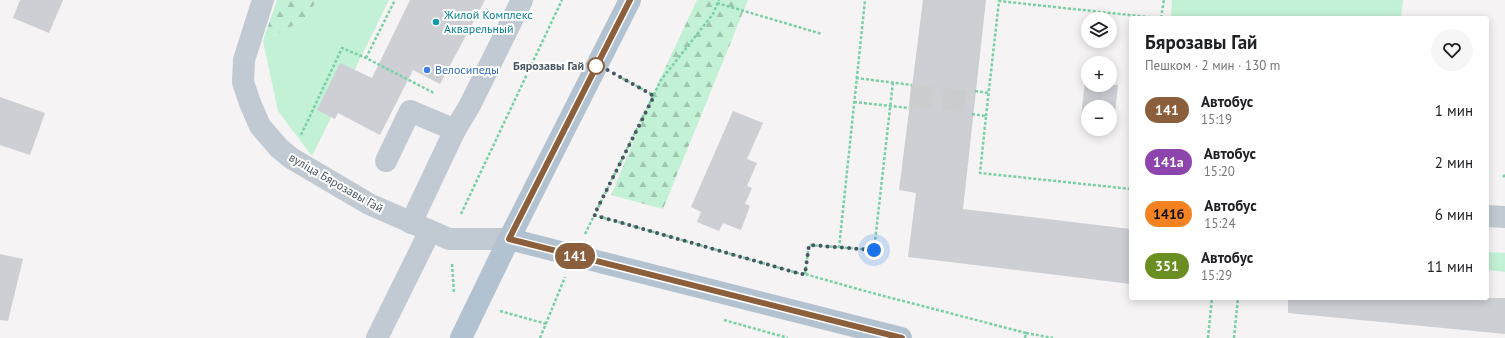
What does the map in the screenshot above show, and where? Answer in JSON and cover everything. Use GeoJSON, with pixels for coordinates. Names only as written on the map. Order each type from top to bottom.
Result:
{"type":"FeatureCollection","features":[{"type":"Feature","properties":{"kind":"main road"},"geometry":{"type":"LineString","coordinates":[[460,338],[630,0]]}},
{"type":"Feature","properties":{"kind":"main road"},"geometry":{"type":"LineString","coordinates":[[509,239],[901,338]]}},
{"type":"Feature","properties":{"kind":"street","name":"вуліца Бярозавы Гай"},"geometry":{"type":"LineString","coordinates":[[263,0],[244,60],[243,82],[260,126],[279,148],[291,158],[369,204],[449,239],[509,239]]}},
{"type":"Feature","properties":{"kind":"street"},"geometry":{"type":"LineString","coordinates":[[377,338],[420,227],[455,130],[470,105],[522,0]]}},
{"type":"Feature","properties":{"kind":"street"},"geometry":{"type":"LineString","coordinates":[[386,161],[410,111],[455,130]]}},
{"type":"Feature","properties":{"kind":"street"},"geometry":{"type":"LineString","coordinates":[[1489,216],[1505,217]]}},
{"type":"Feature","properties":{"kind":"path"},"geometry":{"type":"LineString","coordinates":[[366,58],[395,0]]}},
{"type":"Feature","properties":{"kind":"path"},"geometry":{"type":"LineString","coordinates":[[449,239],[562,0]]}},
{"type":"Feature","properties":{"kind":"path"},"geometry":{"type":"LineString","coordinates":[[839,248],[865,0]]}},
{"type":"Feature","properties":{"kind":"path"},"geometry":{"type":"LineString","coordinates":[[1161,16],[1164,0]]}},
{"type":"Feature","properties":{"kind":"path"},"geometry":{"type":"LineString","coordinates":[[1129,189],[980,173],[999,1],[1138,16]]}},
{"type":"Feature","properties":{"kind":"path"},"geometry":{"type":"LineString","coordinates":[[540,338],[594,215],[661,80],[713,14],[718,2],[822,34]]}},
{"type":"Feature","properties":{"kind":"path"},"geometry":{"type":"LineString","coordinates":[[300,137],[342,48],[366,58],[445,99],[456,99],[470,105]]}},
{"type":"Feature","properties":{"kind":"path"},"geometry":{"type":"LineString","coordinates":[[597,64],[654,96]]}},
{"type":"Feature","properties":{"kind":"path"},"geometry":{"type":"LineString","coordinates":[[856,78],[912,84]]}},
{"type":"Feature","properties":{"kind":"path"},"geometry":{"type":"LineString","coordinates":[[805,274],[809,245],[874,250],[892,82]]}},
{"type":"Feature","properties":{"kind":"path"},"geometry":{"type":"LineString","coordinates":[[975,91],[989,93]]}},
{"type":"Feature","properties":{"kind":"path"},"geometry":{"type":"LineString","coordinates":[[854,102],[909,108]]}},
{"type":"Feature","properties":{"kind":"path"},"geometry":{"type":"LineString","coordinates":[[972,114],[986,116]]}},
{"type":"Feature","properties":{"kind":"path"},"geometry":{"type":"LineString","coordinates":[[594,215],[801,274],[1026,333],[1053,338]]}},
{"type":"Feature","properties":{"kind":"path"},"geometry":{"type":"LineString","coordinates":[[1208,338],[1212,300]]}},
{"type":"Feature","properties":{"kind":"path"},"geometry":{"type":"LineString","coordinates":[[1234,338],[1238,300]]}},
{"type":"Feature","properties":{"kind":"path"},"geometry":{"type":"LineString","coordinates":[[1025,338],[1026,333]]}},
{"type":"Feature","properties":{"kind":"green space"},"geometry":{"type":"Polygon","coordinates":[[[277,0],[317,0],[304,20],[263,41],[277,0]]]}},
{"type":"Feature","properties":{"kind":"green space"},"geometry":{"type":"Polygon","coordinates":[[[317,0],[389,0],[312,156],[278,111],[263,41],[304,20],[317,0]]]}},
{"type":"Feature","properties":{"kind":"green space"},"geometry":{"type":"Polygon","coordinates":[[[697,0],[748,0],[663,209],[611,195],[659,81],[697,0]]]}},
{"type":"Feature","properties":{"kind":"green space"},"geometry":{"type":"Polygon","coordinates":[[[1172,0],[1403,0],[1401,16],[1171,16],[1172,0]]]}},
{"type":"Feature","properties":{"kind":"green space"},"geometry":{"type":"Polygon","coordinates":[[[1489,252],[1505,253],[1505,272],[1489,270],[1489,252]]]}},
{"type":"Feature","properties":{"kind":"building"},"geometry":{"type":"Polygon","coordinates":[[[20,0],[63,0],[49,33],[13,18],[20,0]]]}},
{"type":"Feature","properties":{"kind":"building"},"geometry":{"type":"Polygon","coordinates":[[[410,0],[485,0],[440,84],[413,70],[380,135],[338,113],[335,119],[317,110],[340,63],[372,78],[410,0]]]}},
{"type":"Feature","properties":{"kind":"building"},"geometry":{"type":"Polygon","coordinates":[[[923,0],[986,0],[963,209],[1129,229],[1129,284],[908,257],[916,193],[899,190],[923,0]]]}},
{"type":"Feature","properties":{"kind":"building"},"geometry":{"type":"Polygon","coordinates":[[[1118,85],[1116,100],[1083,100],[1084,92],[1117,92],[1118,85]]]}},
{"type":"Feature","properties":{"kind":"building"},"geometry":{"type":"Polygon","coordinates":[[[0,97],[45,113],[30,155],[0,145],[0,97]]]}},
{"type":"Feature","properties":{"kind":"building"},"geometry":{"type":"Polygon","coordinates":[[[733,111],[763,123],[747,159],[757,163],[747,186],[752,188],[745,204],[750,206],[741,230],[723,223],[719,231],[697,222],[701,212],[691,207],[733,111]]]}},
{"type":"Feature","properties":{"kind":"building"},"geometry":{"type":"Polygon","coordinates":[[[0,254],[23,259],[8,321],[0,320],[0,254]]]}},
{"type":"Feature","properties":{"kind":"building"},"geometry":{"type":"Polygon","coordinates":[[[1489,298],[1505,298],[1505,334],[1288,313],[1288,300],[1489,300],[1489,298]]]}},
{"type":"Feature","properties":{"kind":"tunnel"},"geometry":{"type":"LineString","coordinates":[[910,96],[974,102]]}},
{"type":"Feature","properties":{"kind":"bus line","name":"141"},"geometry":{"type":"LineString","coordinates":[[630,0],[509,239],[902,338]]}},
{"type":"Feature","properties":{"kind":"place","name":"Жилой Комплекс Акварельный"},"geometry":{"type":"Point","coordinates":[436,22]}},
{"type":"Feature","properties":{"kind":"place","name":"Бярозавы Гай"},"geometry":{"type":"Point","coordinates":[596,66]}},
{"type":"Feature","properties":{"kind":"place","name":"Велосипеды"},"geometry":{"type":"Point","coordinates":[427,70]}},
{"type":"Feature","properties":{"kind":"route"},"geometry":{"type":"LineString","coordinates":[[596,66],[597,64],[654,96],[594,215],[801,274],[805,274],[809,245],[874,250]]}}]}
